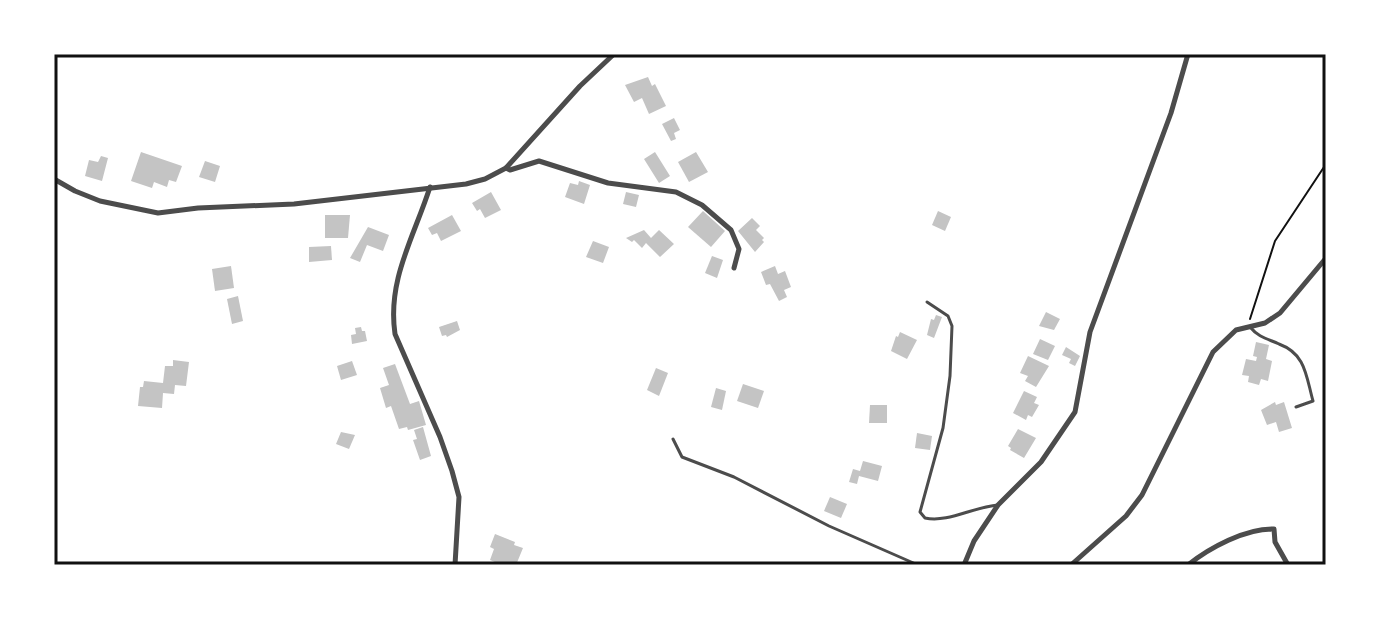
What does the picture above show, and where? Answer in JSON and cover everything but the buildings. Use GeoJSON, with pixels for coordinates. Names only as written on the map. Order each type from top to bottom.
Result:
{"type":"FeatureCollection","features":[{"type":"Feature","properties":{"kind":"street"},"geometry":{"type":"LineString","coordinates":[[54,179],[100,201],[158,213],[294,204],[451,186],[485,179],[506,168],[580,86],[614,54]]}},
{"type":"Feature","properties":{"kind":"street"},"geometry":{"type":"LineString","coordinates":[[964,565],[974,541],[998,505],[1041,462],[1075,412],[1090,332],[1171,113],[1188,54]]}},
{"type":"Feature","properties":{"kind":"street"},"geometry":{"type":"LineString","coordinates":[[506,168],[510,170],[539,161],[608,183],[676,192],[702,205],[731,230],[739,249],[734,268]]}},
{"type":"Feature","properties":{"kind":"street"},"geometry":{"type":"LineString","coordinates":[[430,187],[397,275],[392,301],[393,319],[395,334],[440,437],[459,497],[455,565]]}},
{"type":"Feature","properties":{"kind":"street"},"geometry":{"type":"LineString","coordinates":[[1071,565],[1126,516],[1142,495],[1213,352],[1236,330],[1265,323],[1280,313],[1326,258]]}},
{"type":"Feature","properties":{"kind":"street"},"geometry":{"type":"LineString","coordinates":[[1188,565],[1217,548],[1261,529],[1274,529],[1275,542],[1288,565]]}},
{"type":"Feature","properties":{"kind":"lane"},"geometry":{"type":"LineString","coordinates":[[927,302],[948,316],[952,326],[950,376],[943,428],[920,512],[925,518],[937,520],[971,509],[998,505]]}},
{"type":"Feature","properties":{"kind":"lane"},"geometry":{"type":"LineString","coordinates":[[1251,328],[1257,335],[1288,347],[1299,355],[1308,373],[1313,401],[1296,407]]}},
{"type":"Feature","properties":{"kind":"lane"},"geometry":{"type":"LineString","coordinates":[[673,439],[682,457],[734,477],[829,526],[918,565]]}},
{"type":"Feature","properties":{"kind":"path"},"geometry":{"type":"LineString","coordinates":[[1251,328],[1250,313],[1269,254],[1326,164]]}}]}
